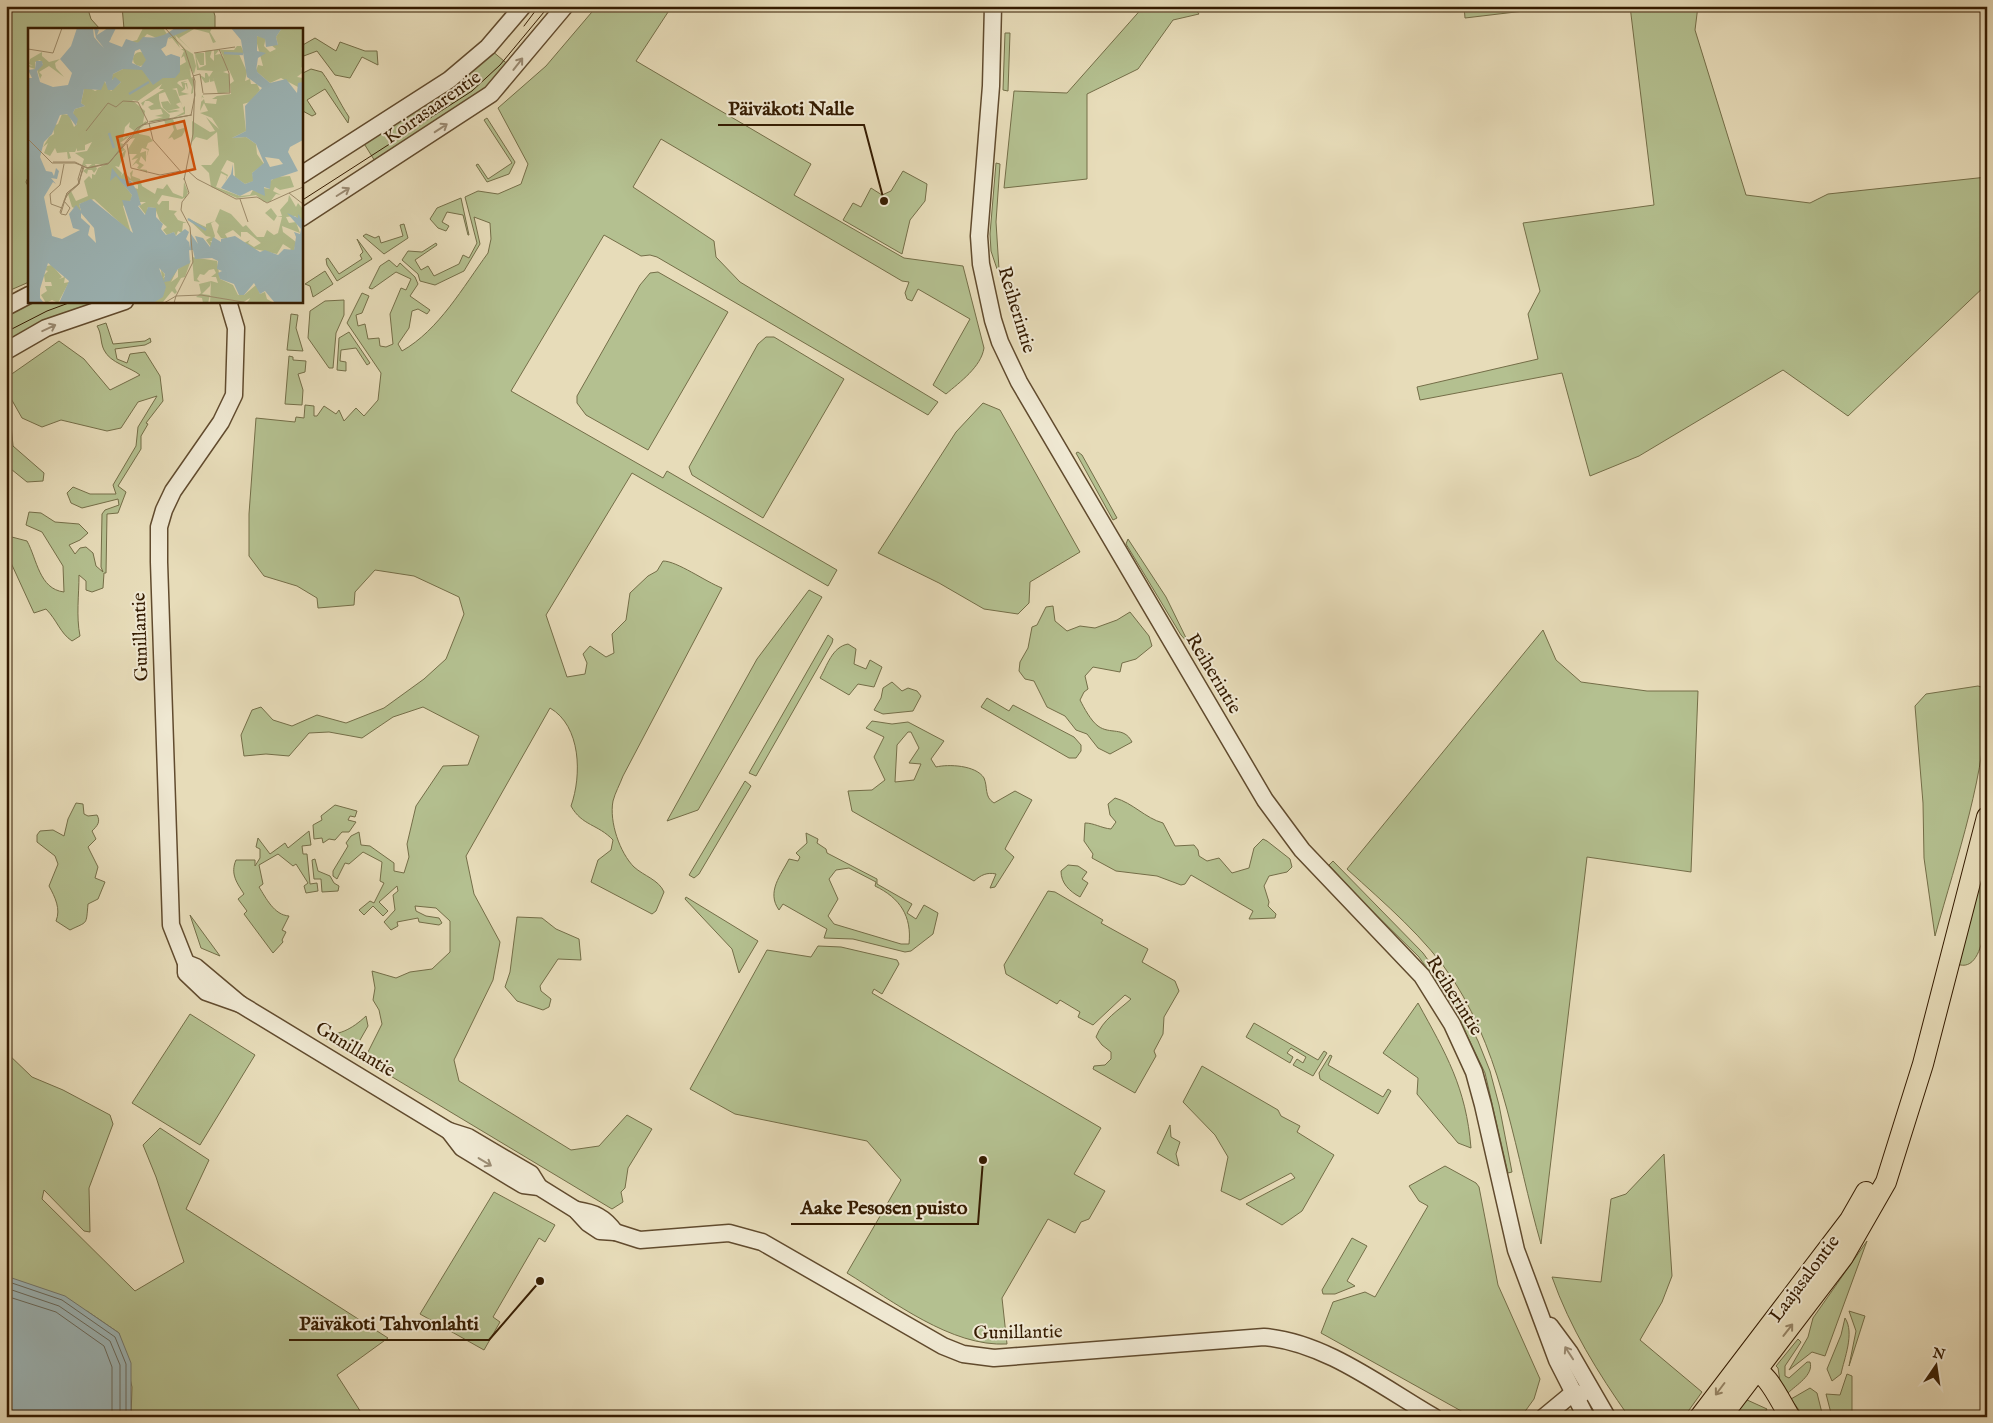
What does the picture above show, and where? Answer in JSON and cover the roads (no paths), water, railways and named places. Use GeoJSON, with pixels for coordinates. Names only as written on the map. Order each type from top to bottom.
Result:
{"type":"FeatureCollection","features":[{"type":"Feature","properties":{"kind":"main road","name":"Laajasalontie"},"geometry":{"type":"LineString","coordinates":[[1721,1417],[1755,1376],[1900,1135],[1923,1064],[1987,817]]}},
{"type":"Feature","properties":{"kind":"main road","name":"Laajasalontie"},"geometry":{"type":"LineString","coordinates":[[1700,1417],[1755,1376]]}},
{"type":"Feature","properties":{"kind":"main road"},"geometry":{"type":"LineString","coordinates":[[1755,1376],[1786,1411]]}},
{"type":"Feature","properties":{"kind":"street","name":"Koirasaarentie"},"geometry":{"type":"LineString","coordinates":[[302,174],[449,80],[488,47],[523,6]]}},
{"type":"Feature","properties":{"kind":"street","name":"Koirasaarentie"},"geometry":{"type":"LineString","coordinates":[[302,217],[491,94],[565,6]]}},
{"type":"Feature","properties":{"kind":"street","name":"Reiherintie"},"geometry":{"type":"LineString","coordinates":[[993,6],[991,86],[978,236],[981,264],[1000,342],[1029,399],[1270,807],[1307,856],[1422,976],[1452,1024],[1474,1072],[1516,1250],[1557,1360],[1582,1416]]}},
{"type":"Feature","properties":{"kind":"street"},"geometry":{"type":"LineString","coordinates":[[6,307],[28,296]]}},
{"type":"Feature","properties":{"kind":"street"},"geometry":{"type":"LineString","coordinates":[[6,351],[46,328],[122,302]]}},
{"type":"Feature","properties":{"kind":"street","name":"Gunillantie"},"geometry":{"type":"LineString","coordinates":[[228,302],[236,328]]}},
{"type":"Feature","properties":{"kind":"street","name":"Gunillantie"},"geometry":{"type":"LineString","coordinates":[[241,302],[236,328],[234,395],[229,409],[173,491],[164,510],[159,528],[170,913],[176,940],[186,963],[186,974],[197,985],[206,992],[240,1004],[449,1130],[462,1148],[522,1185],[539,1187],[576,1210],[595,1213],[606,1219],[615,1232],[640,1240],[729,1233],[762,1242],[943,1346],[977,1357],[994,1358],[1264,1337],[1284,1338],[1321,1351],[1434,1417]]}},
{"type":"Feature","properties":{"kind":"street","name":"Reiherintie"},"geometry":{"type":"LineString","coordinates":[[1541,1314],[1570,1353],[1607,1417]]}},
{"type":"Feature","properties":{"kind":"street"},"geometry":{"type":"LineString","coordinates":[[1544,1417],[1573,1393],[1594,1394],[1582,1416]]}},
{"type":"Feature","properties":{"kind":"water"},"geometry":{"type":"Polygon","coordinates":[[[6,1276],[65,1296],[119,1333],[131,1363],[131,1417],[6,1417],[6,1276]]]}},
{"type":"Feature","properties":{"kind":"tram line"},"geometry":{"type":"LineString","coordinates":[[524,26],[539,6]]}},
{"type":"Feature","properties":{"kind":"tram line"},"geometry":{"type":"LineString","coordinates":[[302,200],[472,91],[500,65],[549,6]]}},
{"type":"Feature","properties":{"kind":"tram line"},"geometry":{"type":"LineString","coordinates":[[6,332],[47,311],[71,302]]}},
{"type":"Feature","properties":{"kind":"place","name":"Päiväkoti Nalle"},"geometry":{"type":"Point","coordinates":[884,201]}},
{"type":"Feature","properties":{"kind":"place","name":"Aake Pesosen puisto"},"geometry":{"type":"Point","coordinates":[983,1160]}},
{"type":"Feature","properties":{"kind":"place","name":"Päiväkoti Tahvonlahti"},"geometry":{"type":"Point","coordinates":[540,1281]}}]}
